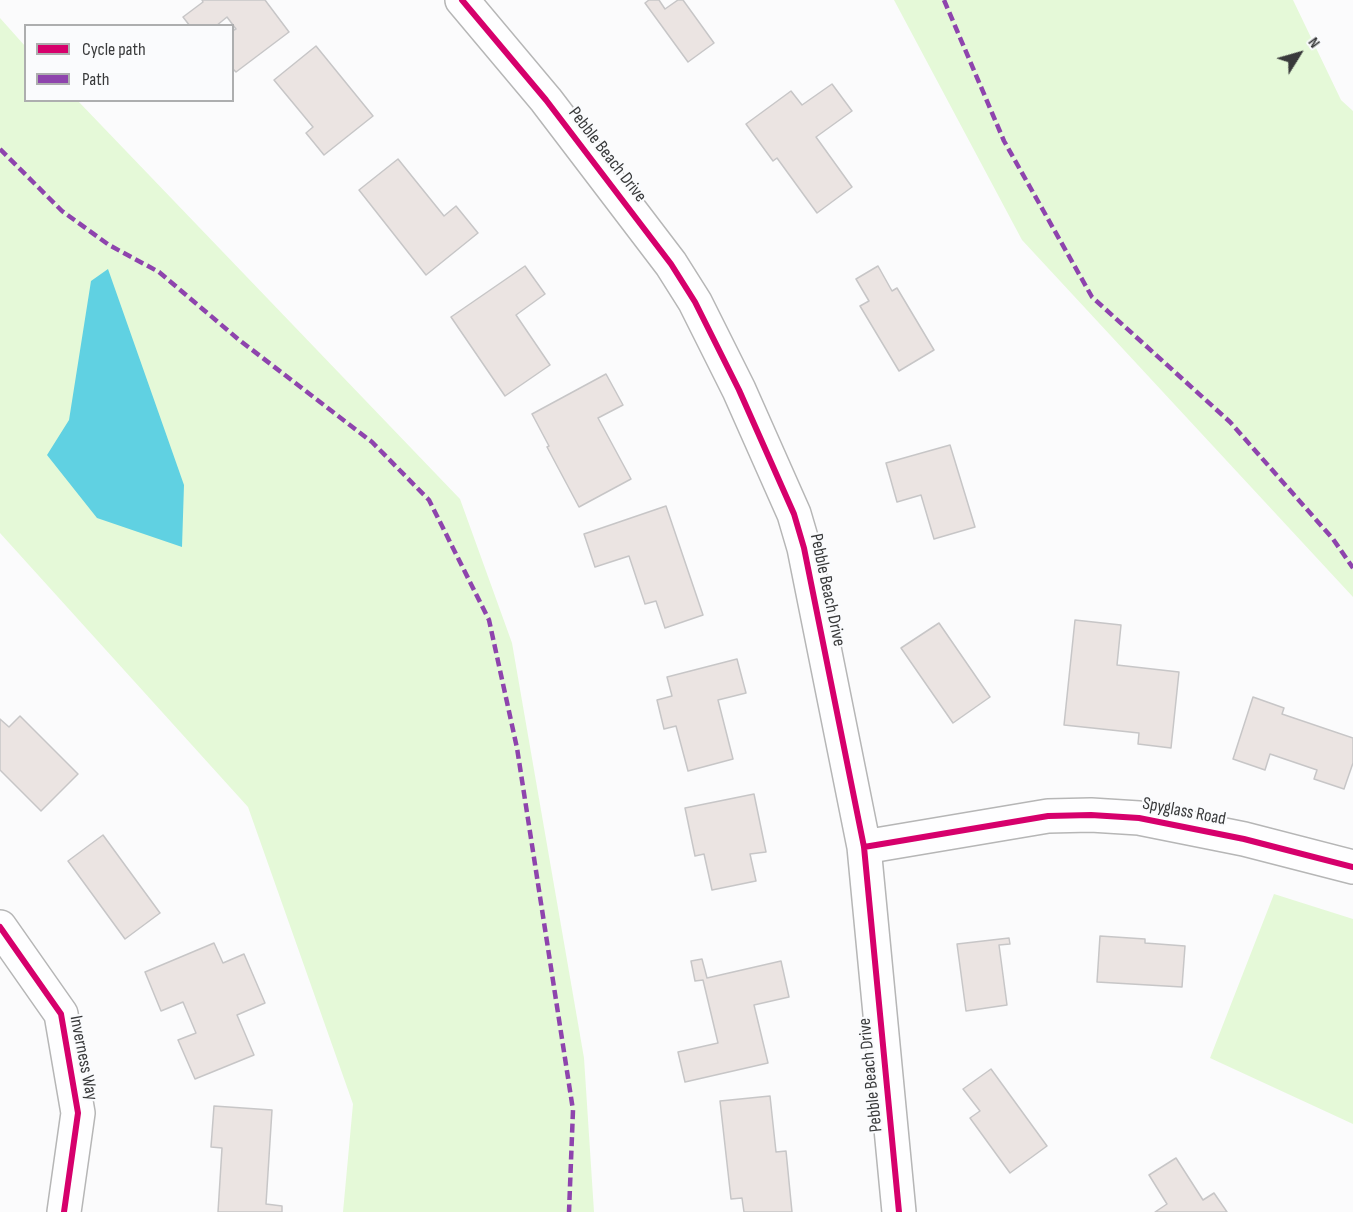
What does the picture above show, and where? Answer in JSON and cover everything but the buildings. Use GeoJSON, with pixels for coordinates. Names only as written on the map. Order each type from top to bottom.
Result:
{"type":"FeatureCollection","features":[{"type":"Feature","properties":{"kind":"street","name":"Pebble Beach Drive"},"geometry":{"type":"LineString","coordinates":[[462,0],[546,100],[671,264],[695,302],[739,390],[794,514],[804,548],[864,847],[899,1212]]}},
{"type":"Feature","properties":{"kind":"street","name":"Spyglass Road"},"geometry":{"type":"LineString","coordinates":[[864,847],[1048,816],[1091,814],[1139,818],[1232,836],[1353,867]]}},
{"type":"Feature","properties":{"kind":"street","name":"Inverness Way"},"geometry":{"type":"LineString","coordinates":[[0,927],[61,1014],[78,1113],[64,1212]]}},
{"type":"Feature","properties":{"kind":"green space"},"geometry":{"type":"Polygon","coordinates":[[[894,0],[1293,0],[1341,100],[1353,111],[1353,597],[1022,240],[894,0]]]}},
{"type":"Feature","properties":{"kind":"green space"},"geometry":{"type":"Polygon","coordinates":[[[0,18],[24,45],[24,102],[79,102],[460,499],[512,643],[584,1058],[594,1212],[343,1212],[353,1104],[248,807],[0,533],[0,18]]]}},
{"type":"Feature","properties":{"kind":"green space"},"geometry":{"type":"Polygon","coordinates":[[[1274,894],[1353,919],[1353,1124],[1210,1058],[1274,894]]]}},
{"type":"Feature","properties":{"kind":"water"},"geometry":{"type":"Polygon","coordinates":[[[108,269],[184,485],[182,547],[97,518],[47,455],[69,420],[91,281],[108,269]]]}},
{"type":"Feature","properties":{"kind":"marked path"},"geometry":{"type":"LineString","coordinates":[[944,0],[1004,141],[1092,297],[1230,422],[1333,539],[1353,568]]}},
{"type":"Feature","properties":{"kind":"marked path"},"geometry":{"type":"LineString","coordinates":[[0,149],[62,211],[109,245],[159,272],[238,339],[372,442],[429,500],[489,620],[517,748],[573,1110],[569,1212]]}},
{"type":"Feature","properties":{"kind":"cycle path"},"geometry":{"type":"LineString","coordinates":[[462,0],[546,100],[671,264],[695,302],[739,390],[794,514],[804,548],[864,847],[899,1212]]}},
{"type":"Feature","properties":{"kind":"cycle path"},"geometry":{"type":"LineString","coordinates":[[864,847],[1048,816],[1091,815],[1139,818],[1244,839],[1353,867]]}},
{"type":"Feature","properties":{"kind":"cycle path"},"geometry":{"type":"LineString","coordinates":[[0,927],[61,1014],[78,1113],[64,1212]]}}]}
